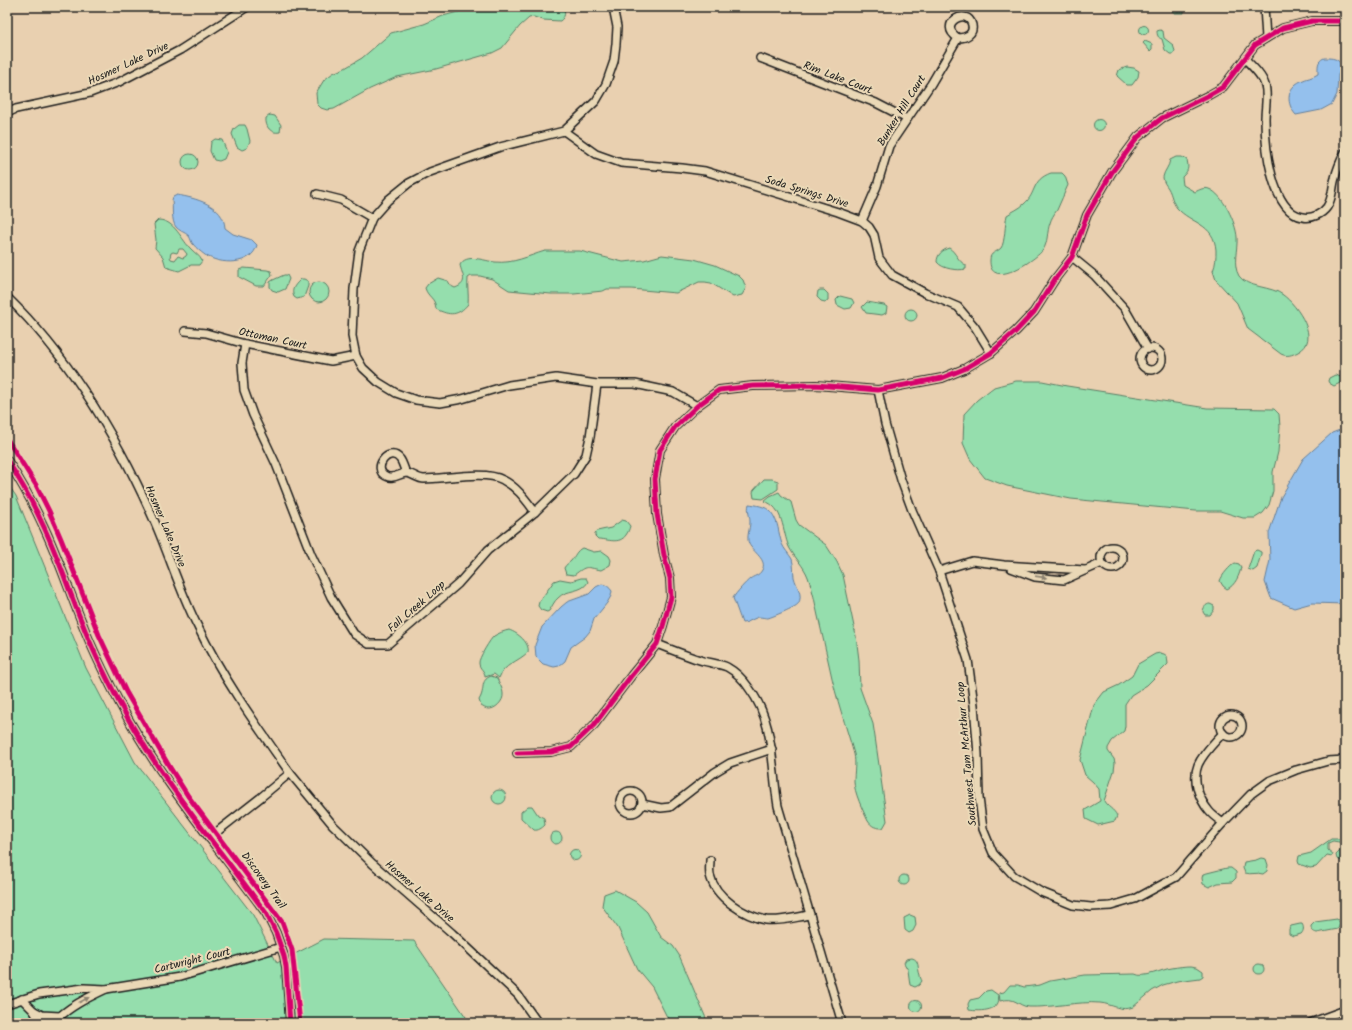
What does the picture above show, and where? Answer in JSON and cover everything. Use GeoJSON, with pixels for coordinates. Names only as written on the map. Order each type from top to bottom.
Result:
{"type":"FeatureCollection","features":[{"type":"Feature","properties":{"kind":"street","name":"Hosmer Lake Drive"},"geometry":{"type":"LineString","coordinates":[[7,113],[16,109],[90,93],[120,82],[180,50],[246,7]]}},
{"type":"Feature","properties":{"kind":"street"},"geometry":{"type":"LineString","coordinates":[[613,7],[617,27],[616,44],[614,61],[606,84],[596,101],[564,131],[500,147],[430,172],[409,183],[388,200],[372,218],[359,251],[354,284],[352,336],[356,356],[363,368],[378,382],[396,393],[416,400],[440,403],[462,399],[509,385],[556,378],[597,384],[635,384],[673,392],[697,406]]}},
{"type":"Feature","properties":{"kind":"street"},"geometry":{"type":"LineString","coordinates":[[1264,7],[1266,38]]}},
{"type":"Feature","properties":{"kind":"street"},"geometry":{"type":"LineString","coordinates":[[517,753],[551,752],[571,747],[594,725],[657,644],[671,597],[670,578],[664,555],[657,514],[655,479],[660,450],[675,427],[697,406],[719,390],[753,386],[816,385],[878,390],[942,378],[964,369],[991,352],[1016,331],[1034,312],[1072,257],[1087,215],[1112,172],[1138,137],[1162,118],[1223,87],[1255,45],[1283,28],[1312,21],[1345,21]]}},
{"type":"Feature","properties":{"kind":"street","name":"Bunker Hill Court"},"geometry":{"type":"LineString","coordinates":[[862,221],[876,186],[889,146],[931,84],[958,38]]}},
{"type":"Feature","properties":{"kind":"street","name":"Rim Lake Court"},"geometry":{"type":"LineString","coordinates":[[760,58],[876,103],[907,119]]}},
{"type":"Feature","properties":{"kind":"street"},"geometry":{"type":"LineString","coordinates":[[1245,59],[1255,69],[1265,85],[1265,119],[1269,162],[1272,178],[1287,208],[1299,216],[1307,218],[1324,210],[1331,199],[1335,178],[1345,152]]}},
{"type":"Feature","properties":{"kind":"street","name":"Soda Springs Drive"},"geometry":{"type":"LineString","coordinates":[[564,131],[596,154],[621,163],[706,171],[838,212],[862,221]]}},
{"type":"Feature","properties":{"kind":"street"},"geometry":{"type":"LineString","coordinates":[[317,194],[341,200],[372,218]]}},
{"type":"Feature","properties":{"kind":"street"},"geometry":{"type":"LineString","coordinates":[[862,221],[869,227],[874,235],[880,258],[892,275],[925,293],[958,307],[975,328],[991,352]]}},
{"type":"Feature","properties":{"kind":"street"},"geometry":{"type":"LineString","coordinates":[[1072,257],[1094,275],[1125,309],[1148,349]]}},
{"type":"Feature","properties":{"kind":"street","name":"Hosmer Lake Drive"},"geometry":{"type":"LineString","coordinates":[[7,297],[36,328],[69,368],[112,435],[153,518],[197,627],[233,692],[290,773],[333,825],[373,864],[458,938],[514,991],[538,1023]]}},
{"type":"Feature","properties":{"kind":"street","name":"Ottoman Court"},"geometry":{"type":"LineString","coordinates":[[185,331],[206,333],[245,344],[330,361],[356,356]]}},
{"type":"Feature","properties":{"kind":"street","name":"Fall Creek Loop"},"geometry":{"type":"LineString","coordinates":[[245,344],[242,363],[244,390],[253,415],[276,464],[311,554],[331,597],[354,634],[369,644],[388,644],[458,584],[488,550],[535,512],[574,474],[586,455],[597,384]]}},
{"type":"Feature","properties":{"kind":"street","name":"Southwest Tam McArthur Loop"},"geometry":{"type":"LineString","coordinates":[[878,390],[885,424],[901,480],[912,510],[939,571],[968,660],[974,705],[982,829],[993,853],[1014,876],[1041,892],[1073,905],[1091,908],[1111,906],[1135,899],[1176,877],[1223,823],[1251,794],[1269,781],[1296,770],[1328,761],[1345,760]]}},
{"type":"Feature","properties":{"kind":"street"},"geometry":{"type":"LineString","coordinates":[[7,460],[42,523],[83,625],[119,702],[150,755],[209,838],[266,913],[276,933],[286,967],[290,1023]]}},
{"type":"Feature","properties":{"kind":"street"},"geometry":{"type":"LineString","coordinates":[[406,473],[423,479],[489,475],[496,477],[520,492],[535,512]]}},
{"type":"Feature","properties":{"kind":"street"},"geometry":{"type":"LineString","coordinates":[[939,571],[972,561],[1004,565],[1085,570]]}},
{"type":"Feature","properties":{"kind":"street"},"geometry":{"type":"LineString","coordinates":[[1004,565],[1035,576],[1064,580],[1102,563]]}},
{"type":"Feature","properties":{"kind":"street"},"geometry":{"type":"LineString","coordinates":[[657,644],[703,661],[726,667],[741,677],[756,697],[767,724],[772,749],[774,787],[778,806],[842,1023]]}},
{"type":"Feature","properties":{"kind":"street"},"geometry":{"type":"LineString","coordinates":[[1223,734],[1206,752],[1198,765],[1196,776],[1201,800],[1209,812],[1223,823]]}},
{"type":"Feature","properties":{"kind":"street"},"geometry":{"type":"LineString","coordinates":[[642,804],[661,808],[670,807],[715,772],[730,763],[772,749]]}},
{"type":"Feature","properties":{"kind":"street"},"geometry":{"type":"LineString","coordinates":[[209,838],[290,773]]}},
{"type":"Feature","properties":{"kind":"street"},"geometry":{"type":"LineString","coordinates":[[710,860],[710,875],[713,883],[728,902],[738,910],[752,916],[768,920],[786,919],[810,914]]}},
{"type":"Feature","properties":{"kind":"street","name":"Cartwright Court"},"geometry":{"type":"LineString","coordinates":[[7,1004],[39,994],[84,988],[106,989],[180,977],[281,947]]}},
{"type":"Feature","properties":{"kind":"street","name":"Cartwright Court"},"geometry":{"type":"LineString","coordinates":[[53,1023],[73,1006],[106,989]]}},
{"type":"Feature","properties":{"kind":"street"},"geometry":{"type":"LineString","coordinates":[[22,999],[34,1011],[40,1023]]}},
{"type":"Feature","properties":{"kind":"street"},"geometry":{"type":"LineString","coordinates":[[1310,1023],[1345,1010]]}},
{"type":"Feature","properties":{"kind":"street"},"geometry":{"type":"LineString","coordinates":[[34,1011],[42,1015],[60,1016]]}},
{"type":"Feature","properties":{"kind":"green space"},"geometry":{"type":"Polygon","coordinates":[[[476,7],[563,7],[565,13],[560,21],[543,20],[534,17],[529,18],[520,26],[502,48],[492,53],[436,69],[397,77],[370,89],[334,109],[327,110],[321,108],[317,104],[316,93],[324,80],[333,73],[362,58],[391,33],[476,7]]]}},
{"type":"Feature","properties":{"kind":"green space"},"geometry":{"type":"Polygon","coordinates":[[[1171,7],[1184,7],[1184,13],[1175,13],[1172,11],[1171,7]]]}},
{"type":"Feature","properties":{"kind":"green space"},"geometry":{"type":"Polygon","coordinates":[[[1144,25],[1149,30],[1144,35],[1139,30],[1144,25]]]}},
{"type":"Feature","properties":{"kind":"green space"},"geometry":{"type":"Polygon","coordinates":[[[1157,31],[1163,31],[1164,38],[1173,45],[1175,51],[1173,54],[1170,54],[1165,50],[1162,39],[1157,34],[1157,31]]]}},
{"type":"Feature","properties":{"kind":"green space"},"geometry":{"type":"Polygon","coordinates":[[[1145,41],[1152,44],[1152,49],[1150,51],[1143,43],[1145,41]]]}},
{"type":"Feature","properties":{"kind":"green space"},"geometry":{"type":"Polygon","coordinates":[[[1127,67],[1134,68],[1139,71],[1138,77],[1132,85],[1127,85],[1117,76],[1119,70],[1127,67]]]}},
{"type":"Feature","properties":{"kind":"green space"},"geometry":{"type":"Polygon","coordinates":[[[270,115],[275,116],[281,125],[280,132],[271,131],[266,124],[266,118],[270,115]]]}},
{"type":"Feature","properties":{"kind":"green space"},"geometry":{"type":"Polygon","coordinates":[[[1097,120],[1101,120],[1103,121],[1103,129],[1097,130],[1094,127],[1094,123],[1097,120]]]}},
{"type":"Feature","properties":{"kind":"green space"},"geometry":{"type":"Polygon","coordinates":[[[239,125],[245,125],[250,141],[247,148],[242,150],[237,147],[232,134],[234,129],[239,125]]]}},
{"type":"Feature","properties":{"kind":"green space"},"geometry":{"type":"Polygon","coordinates":[[[215,139],[222,140],[227,152],[224,159],[219,161],[214,160],[210,151],[211,142],[215,139]]]}},
{"type":"Feature","properties":{"kind":"green space"},"geometry":{"type":"Polygon","coordinates":[[[190,154],[197,159],[198,162],[193,169],[190,170],[183,165],[182,162],[187,155],[190,154]]]}},
{"type":"Feature","properties":{"kind":"green space"},"geometry":{"type":"Polygon","coordinates":[[[1176,157],[1182,157],[1187,160],[1188,170],[1182,177],[1183,185],[1195,192],[1207,188],[1209,189],[1219,197],[1228,210],[1234,224],[1237,237],[1236,267],[1239,276],[1248,283],[1278,292],[1295,306],[1305,323],[1308,339],[1305,347],[1298,352],[1290,355],[1281,354],[1248,329],[1237,303],[1216,280],[1213,271],[1216,260],[1216,250],[1211,234],[1177,208],[1163,177],[1170,160],[1176,157]]]}},
{"type":"Feature","properties":{"kind":"green space"},"geometry":{"type":"Polygon","coordinates":[[[1051,173],[1062,173],[1065,176],[1068,185],[1057,210],[1050,221],[1045,247],[1031,261],[1013,271],[997,273],[992,269],[990,257],[1001,248],[1007,215],[1024,204],[1031,196],[1040,179],[1051,173]]]}},
{"type":"Feature","properties":{"kind":"green space"},"geometry":{"type":"Polygon","coordinates":[[[158,220],[169,223],[200,258],[202,261],[199,265],[191,265],[179,271],[166,267],[163,257],[155,248],[156,240],[154,224],[158,220]],[[179,249],[177,253],[171,253],[171,259],[175,260],[178,256],[183,258],[186,256],[187,254],[183,249],[179,249]]]}},
{"type":"Feature","properties":{"kind":"green space"},"geometry":{"type":"Polygon","coordinates":[[[949,248],[963,264],[966,265],[966,269],[950,269],[937,262],[940,253],[949,248]]]}},
{"type":"Feature","properties":{"kind":"green space"},"geometry":{"type":"Polygon","coordinates":[[[545,251],[580,251],[623,262],[644,260],[662,255],[694,259],[715,265],[739,276],[743,280],[746,288],[742,295],[733,297],[711,283],[705,282],[699,282],[676,293],[631,289],[607,289],[603,291],[574,294],[551,294],[509,290],[492,279],[480,276],[471,276],[468,278],[468,304],[461,311],[450,314],[436,309],[433,300],[425,288],[428,284],[438,278],[448,281],[451,286],[455,288],[462,284],[464,278],[460,265],[467,259],[508,262],[545,251]]]}},
{"type":"Feature","properties":{"kind":"green space"},"geometry":{"type":"Polygon","coordinates":[[[244,268],[271,271],[272,275],[264,286],[256,286],[239,277],[239,270],[244,268]]]}},
{"type":"Feature","properties":{"kind":"green space"},"geometry":{"type":"Polygon","coordinates":[[[287,275],[289,279],[285,289],[278,292],[272,290],[270,287],[270,282],[287,275]]]}},
{"type":"Feature","properties":{"kind":"green space"},"geometry":{"type":"Polygon","coordinates":[[[301,279],[308,281],[308,286],[304,297],[297,299],[294,297],[293,289],[301,279]]]}},
{"type":"Feature","properties":{"kind":"green space"},"geometry":{"type":"Polygon","coordinates":[[[319,282],[326,285],[329,292],[326,299],[319,302],[312,299],[309,292],[312,285],[319,282]]]}},
{"type":"Feature","properties":{"kind":"green space"},"geometry":{"type":"Polygon","coordinates":[[[824,290],[828,294],[828,300],[825,302],[821,301],[817,297],[818,291],[824,290]]]}},
{"type":"Feature","properties":{"kind":"green space"},"geometry":{"type":"Polygon","coordinates":[[[840,296],[852,299],[854,303],[851,308],[845,309],[837,305],[836,300],[840,296]]]}},
{"type":"Feature","properties":{"kind":"green space"},"geometry":{"type":"Polygon","coordinates":[[[867,302],[884,305],[887,307],[886,313],[882,315],[866,313],[862,307],[867,302]]]}},
{"type":"Feature","properties":{"kind":"green space"},"geometry":{"type":"Polygon","coordinates":[[[913,309],[916,310],[916,320],[909,321],[906,320],[905,313],[906,310],[913,309]]]}},
{"type":"Feature","properties":{"kind":"green space"},"geometry":{"type":"Polygon","coordinates":[[[1335,375],[1341,377],[1342,380],[1334,386],[1328,381],[1329,378],[1335,375]]]}},
{"type":"Feature","properties":{"kind":"green space"},"geometry":{"type":"Polygon","coordinates":[[[1016,381],[1042,381],[1207,408],[1274,409],[1279,414],[1280,427],[1278,452],[1273,472],[1273,491],[1269,505],[1263,513],[1255,518],[1243,518],[1220,511],[1196,511],[1071,499],[1007,486],[985,478],[970,459],[963,443],[964,414],[977,400],[994,387],[1016,381]]]}},
{"type":"Feature","properties":{"kind":"green space"},"geometry":{"type":"Polygon","coordinates":[[[764,479],[778,481],[778,489],[763,499],[754,498],[754,490],[764,479]]]}},
{"type":"Feature","properties":{"kind":"green space"},"geometry":{"type":"Polygon","coordinates":[[[7,483],[16,496],[86,668],[135,762],[253,915],[277,963],[324,939],[414,941],[470,1023],[7,1023],[7,483]]]}},
{"type":"Feature","properties":{"kind":"green space"},"geometry":{"type":"Polygon","coordinates":[[[779,492],[791,502],[799,525],[826,545],[843,575],[856,636],[860,688],[873,724],[887,821],[883,828],[874,827],[868,821],[855,790],[854,754],[835,691],[814,596],[808,577],[789,547],[779,514],[771,504],[764,501],[770,496],[779,492]]]}},
{"type":"Feature","properties":{"kind":"green space"},"geometry":{"type":"Polygon","coordinates":[[[622,520],[626,521],[630,526],[627,533],[620,540],[613,541],[598,539],[595,536],[597,531],[611,528],[622,520]]]}},
{"type":"Feature","properties":{"kind":"green space"},"geometry":{"type":"Polygon","coordinates":[[[582,548],[594,552],[602,551],[609,556],[611,560],[610,565],[601,570],[586,568],[574,575],[566,574],[564,568],[582,548]]]}},
{"type":"Feature","properties":{"kind":"green space"},"geometry":{"type":"Polygon","coordinates":[[[1257,550],[1261,552],[1261,554],[1257,568],[1253,571],[1248,569],[1254,551],[1257,550]]]}},
{"type":"Feature","properties":{"kind":"green space"},"geometry":{"type":"Polygon","coordinates":[[[1235,563],[1239,564],[1241,567],[1240,573],[1235,583],[1227,589],[1220,581],[1226,571],[1235,563]]]}},
{"type":"Feature","properties":{"kind":"green space"},"geometry":{"type":"Polygon","coordinates":[[[586,578],[588,582],[578,590],[561,595],[549,611],[547,612],[541,610],[538,606],[539,602],[554,581],[560,579],[571,581],[586,578]]]}},
{"type":"Feature","properties":{"kind":"green space"},"geometry":{"type":"Polygon","coordinates":[[[1210,604],[1214,606],[1214,610],[1210,615],[1205,615],[1203,612],[1204,609],[1206,605],[1210,604]]]}},
{"type":"Feature","properties":{"kind":"green space"},"geometry":{"type":"Polygon","coordinates":[[[509,630],[516,633],[523,639],[527,645],[528,652],[504,669],[499,678],[494,674],[485,677],[479,663],[483,653],[494,636],[509,630]]]}},
{"type":"Feature","properties":{"kind":"green space"},"geometry":{"type":"Polygon","coordinates":[[[1160,653],[1167,656],[1168,664],[1147,685],[1131,695],[1125,704],[1124,731],[1112,741],[1108,748],[1108,751],[1115,763],[1114,771],[1104,801],[1117,816],[1115,821],[1098,825],[1086,819],[1085,810],[1100,801],[1099,789],[1085,775],[1080,760],[1094,705],[1104,692],[1119,685],[1132,676],[1138,664],[1155,654],[1160,653]]]}},
{"type":"Feature","properties":{"kind":"green space"},"geometry":{"type":"Polygon","coordinates":[[[491,676],[497,678],[503,697],[501,702],[496,707],[488,709],[481,706],[479,700],[485,680],[491,676]]]}},
{"type":"Feature","properties":{"kind":"green space"},"geometry":{"type":"Polygon","coordinates":[[[496,790],[502,790],[506,794],[506,800],[502,804],[496,804],[492,800],[492,794],[496,790]]]}},
{"type":"Feature","properties":{"kind":"green space"},"geometry":{"type":"Polygon","coordinates":[[[528,806],[532,806],[538,815],[544,818],[545,825],[540,829],[534,830],[521,818],[521,812],[528,806]]]}},
{"type":"Feature","properties":{"kind":"green space"},"geometry":{"type":"Polygon","coordinates":[[[554,832],[558,832],[562,838],[558,844],[554,844],[550,840],[550,836],[554,832]]]}},
{"type":"Feature","properties":{"kind":"green space"},"geometry":{"type":"Polygon","coordinates":[[[1331,839],[1341,839],[1345,844],[1342,847],[1342,844],[1339,842],[1333,841],[1328,843],[1328,850],[1333,854],[1332,856],[1327,855],[1316,867],[1310,868],[1299,864],[1299,856],[1311,853],[1331,839]]]}},
{"type":"Feature","properties":{"kind":"green space"},"geometry":{"type":"Polygon","coordinates":[[[1345,846],[1345,862],[1337,859],[1336,855],[1345,846]]]}},
{"type":"Feature","properties":{"kind":"green space"},"geometry":{"type":"Polygon","coordinates":[[[573,850],[577,850],[579,851],[579,859],[573,860],[570,857],[570,853],[573,850]]]}},
{"type":"Feature","properties":{"kind":"green space"},"geometry":{"type":"Polygon","coordinates":[[[1261,858],[1266,859],[1268,865],[1267,871],[1263,874],[1245,873],[1243,868],[1244,862],[1261,858]]]}},
{"type":"Feature","properties":{"kind":"green space"},"geometry":{"type":"Polygon","coordinates":[[[1231,868],[1236,872],[1236,878],[1232,882],[1218,883],[1209,887],[1203,884],[1203,874],[1231,868]]]}},
{"type":"Feature","properties":{"kind":"green space"},"geometry":{"type":"Polygon","coordinates":[[[902,875],[906,875],[908,876],[908,884],[902,885],[899,882],[899,878],[902,875]]]}},
{"type":"Feature","properties":{"kind":"green space"},"geometry":{"type":"Polygon","coordinates":[[[615,890],[636,902],[647,912],[661,937],[673,946],[679,955],[708,1023],[670,1023],[652,987],[637,969],[618,928],[602,906],[604,894],[615,890]]]}},
{"type":"Feature","properties":{"kind":"green space"},"geometry":{"type":"Polygon","coordinates":[[[910,915],[915,917],[916,925],[913,931],[909,933],[905,930],[904,918],[910,915]]]}},
{"type":"Feature","properties":{"kind":"green space"},"geometry":{"type":"Polygon","coordinates":[[[1337,919],[1340,923],[1338,929],[1317,933],[1311,929],[1311,926],[1315,922],[1337,919]]]}},
{"type":"Feature","properties":{"kind":"green space"},"geometry":{"type":"Polygon","coordinates":[[[1302,924],[1303,928],[1303,932],[1301,934],[1293,936],[1289,934],[1289,929],[1291,926],[1302,924]]]}},
{"type":"Feature","properties":{"kind":"green space"},"geometry":{"type":"Polygon","coordinates":[[[912,958],[917,962],[922,981],[915,987],[910,985],[908,970],[904,963],[906,959],[912,958]]]}},
{"type":"Feature","properties":{"kind":"green space"},"geometry":{"type":"Polygon","coordinates":[[[1257,964],[1261,964],[1263,965],[1263,973],[1257,974],[1254,971],[1254,967],[1257,964]]]}},
{"type":"Feature","properties":{"kind":"green space"},"geometry":{"type":"Polygon","coordinates":[[[1191,966],[1197,967],[1203,971],[1203,976],[1200,978],[1177,981],[1163,985],[1152,991],[1133,1007],[1124,1009],[1100,1003],[1029,1007],[1013,1000],[1000,1001],[999,993],[1004,992],[1010,985],[1024,987],[1040,985],[1050,981],[1085,975],[1143,975],[1168,969],[1191,966]]]}},
{"type":"Feature","properties":{"kind":"green space"},"geometry":{"type":"Polygon","coordinates":[[[991,990],[998,995],[999,1000],[994,1007],[979,1011],[969,1010],[968,1004],[970,1000],[979,998],[986,991],[991,990]]]}},
{"type":"Feature","properties":{"kind":"green space"},"geometry":{"type":"Polygon","coordinates":[[[916,1000],[920,1002],[922,1006],[920,1010],[916,1012],[912,1010],[910,1006],[912,1002],[916,1000]]]}},
{"type":"Feature","properties":{"kind":"water"},"geometry":{"type":"Polygon","coordinates":[[[1324,58],[1335,59],[1339,61],[1342,66],[1338,75],[1337,94],[1332,104],[1321,110],[1296,115],[1290,106],[1290,92],[1296,84],[1318,74],[1319,62],[1324,58]]]}},
{"type":"Feature","properties":{"kind":"water"},"geometry":{"type":"Polygon","coordinates":[[[177,195],[192,198],[214,208],[220,214],[225,228],[233,234],[252,240],[257,245],[254,252],[249,257],[235,262],[219,261],[205,255],[194,245],[186,233],[177,228],[174,224],[172,200],[173,197],[177,195]]]}},
{"type":"Feature","properties":{"kind":"water"},"geometry":{"type":"Polygon","coordinates":[[[1345,428],[1345,604],[1312,603],[1294,608],[1271,598],[1265,582],[1270,560],[1269,533],[1281,497],[1303,459],[1332,433],[1345,428]]]}},
{"type":"Feature","properties":{"kind":"water"},"geometry":{"type":"Polygon","coordinates":[[[749,504],[766,508],[774,516],[782,544],[792,559],[794,577],[800,594],[800,601],[798,604],[784,612],[768,618],[759,617],[742,623],[733,598],[748,580],[759,574],[763,566],[762,559],[751,547],[748,541],[750,522],[748,508],[749,504]]]}},
{"type":"Feature","properties":{"kind":"water"},"geometry":{"type":"Polygon","coordinates":[[[602,584],[608,586],[612,591],[611,596],[594,619],[590,631],[585,637],[571,647],[565,661],[559,666],[554,667],[543,664],[536,657],[535,645],[542,627],[567,602],[589,594],[596,587],[602,584]]]}},
{"type":"Feature","properties":{"kind":"cycle path"},"geometry":{"type":"LineString","coordinates":[[517,753],[551,752],[571,747],[594,725],[657,644],[671,597],[670,578],[664,555],[657,514],[655,479],[660,450],[675,427],[697,406],[719,390],[753,386],[816,385],[878,390],[942,378],[964,369],[991,353],[1016,331],[1034,312],[1055,279],[1072,257],[1087,215],[1112,172],[1138,137],[1162,118],[1223,87],[1255,45],[1283,28],[1312,21],[1345,21]]}},
{"type":"Feature","properties":{"kind":"cycle path","name":"Discovery Trail"},"geometry":{"type":"LineString","coordinates":[[7,439],[36,485],[49,511],[99,635],[126,692],[188,796],[282,922],[292,950],[300,1023]]}},
{"type":"Feature","properties":{"kind":"cycle path"},"geometry":{"type":"LineString","coordinates":[[7,460],[26,491],[38,515],[53,548],[95,654],[135,730],[188,810],[266,913],[276,933],[284,956],[290,1023]]}}]}
